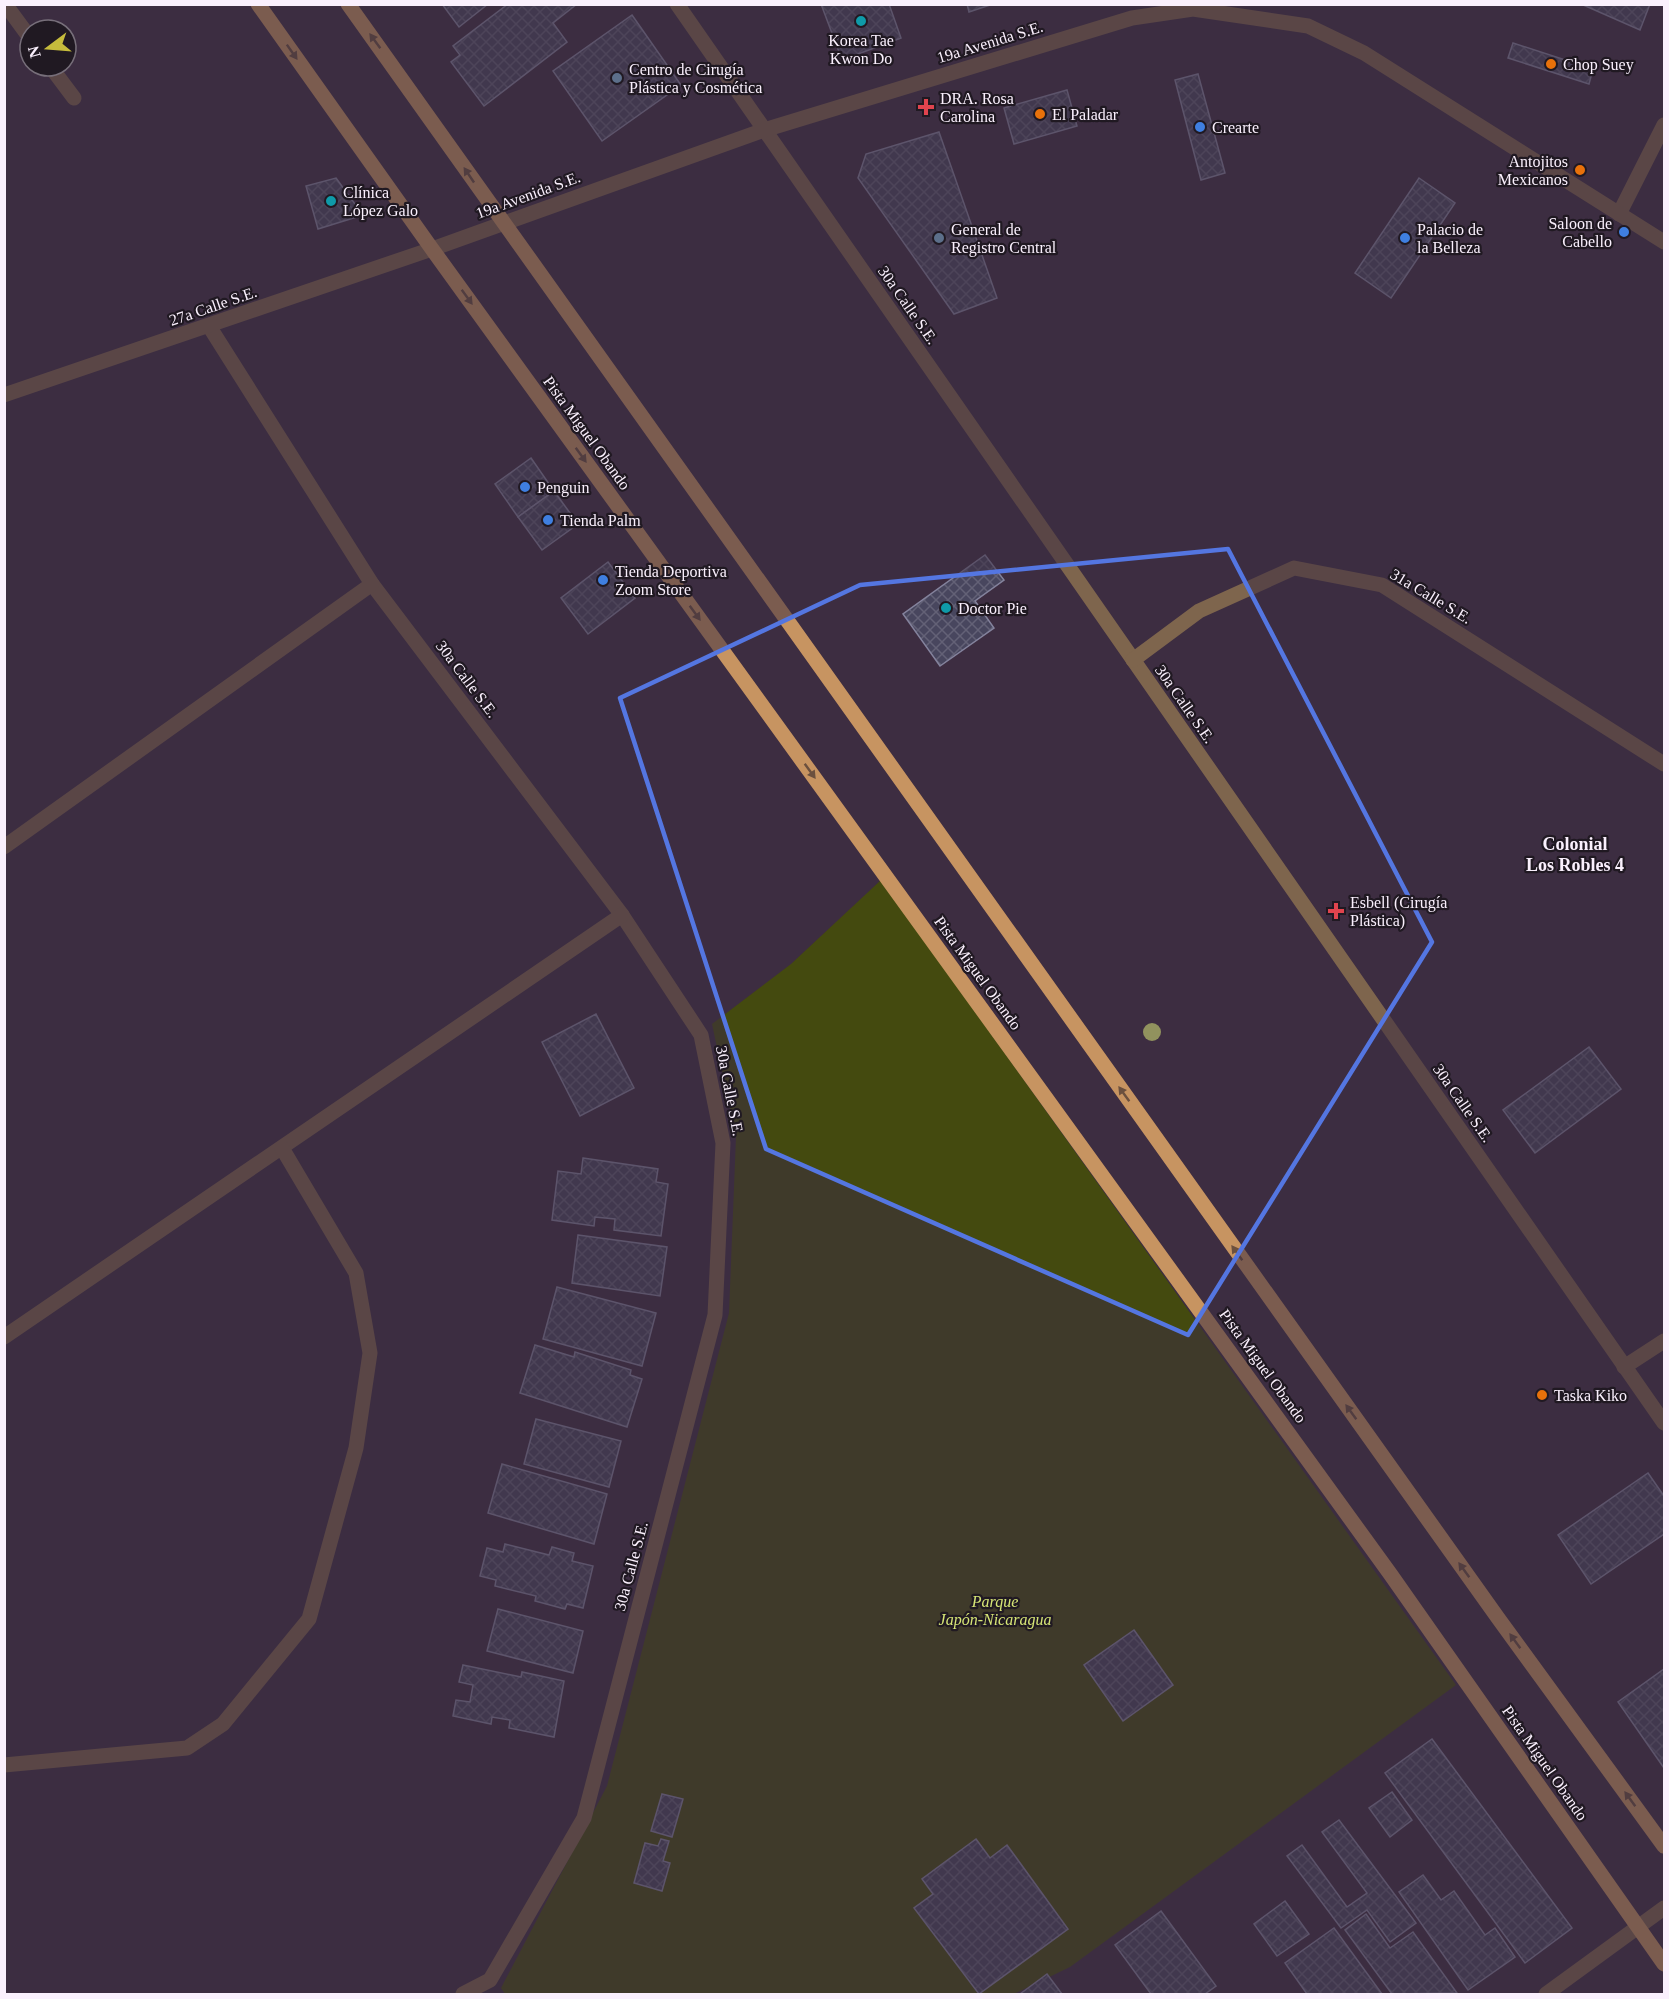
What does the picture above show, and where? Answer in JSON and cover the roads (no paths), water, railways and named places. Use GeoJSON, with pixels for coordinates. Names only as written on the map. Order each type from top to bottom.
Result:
{"type":"FeatureCollection","features":[{"type":"Feature","properties":{"kind":"main road","name":"Pista Miguel Obando"},"geometry":{"type":"LineString","coordinates":[[258,4],[432,249],[1392,1575],[1665,1964]]}},
{"type":"Feature","properties":{"kind":"main road"},"geometry":{"type":"LineString","coordinates":[[348,4],[1491,1608],[1665,1846]]}},
{"type":"Feature","properties":{"kind":"street"},"geometry":{"type":"LineString","coordinates":[[5,4],[18,22]]}},
{"type":"Feature","properties":{"kind":"street","name":"30a Calle S.E."},"geometry":{"type":"LineString","coordinates":[[677,4],[1665,1423]]}},
{"type":"Feature","properties":{"kind":"street","name":"19a Avenida S.E."},"geometry":{"type":"LineString","coordinates":[[432,249],[764,130],[1132,18],[1193,9],[1308,26],[1364,53],[1665,242]]}},
{"type":"Feature","properties":{"kind":"street"},"geometry":{"type":"LineString","coordinates":[[59,78],[74,98]]}},
{"type":"Feature","properties":{"kind":"street"},"geometry":{"type":"LineString","coordinates":[[1619,214],[1665,125]]}},
{"type":"Feature","properties":{"kind":"street","name":"27a Calle S.E."},"geometry":{"type":"LineString","coordinates":[[4,395],[432,249]]}},
{"type":"Feature","properties":{"kind":"street","name":"30a Calle S.E."},"geometry":{"type":"LineString","coordinates":[[209,326],[372,584],[622,915],[700,1035],[723,1143],[715,1315],[584,1818],[490,1980],[463,1995]]}},
{"type":"Feature","properties":{"kind":"street","name":"31a Calle S.E."},"geometry":{"type":"LineString","coordinates":[[1133,660],[1199,611],[1294,568],[1382,585],[1665,764]]}},
{"type":"Feature","properties":{"kind":"street"},"geometry":{"type":"LineString","coordinates":[[4,847],[372,584]]}},
{"type":"Feature","properties":{"kind":"street"},"geometry":{"type":"LineString","coordinates":[[4,1337],[622,915]]}},
{"type":"Feature","properties":{"kind":"street"},"geometry":{"type":"LineString","coordinates":[[4,1765],[187,1748],[223,1724],[309,1619],[356,1448],[370,1353],[356,1273],[282,1148]]}},
{"type":"Feature","properties":{"kind":"street"},"geometry":{"type":"LineString","coordinates":[[1624,1367],[1665,1341]]}},
{"type":"Feature","properties":{"kind":"street"},"geometry":{"type":"LineString","coordinates":[[1546,1995],[1665,1908]]}},
{"type":"Feature","properties":{"kind":"place","name":"Korea Tae Kwon Do"},"geometry":{"type":"Point","coordinates":[861,21]}},
{"type":"Feature","properties":{"kind":"place","name":"Chop Suey"},"geometry":{"type":"Point","coordinates":[1551,64]}},
{"type":"Feature","properties":{"kind":"place","name":"Centro de Cirugía Plástica y Cosmética"},"geometry":{"type":"Point","coordinates":[617,78]}},
{"type":"Feature","properties":{"kind":"place","name":"DRA. Rosa Carolina"},"geometry":{"type":"Point","coordinates":[926,107]}},
{"type":"Feature","properties":{"kind":"place","name":"El Paladar"},"geometry":{"type":"Point","coordinates":[1040,114]}},
{"type":"Feature","properties":{"kind":"place","name":"Crearte"},"geometry":{"type":"Point","coordinates":[1200,127]}},
{"type":"Feature","properties":{"kind":"place","name":"Antojitos Mexicanos"},"geometry":{"type":"Point","coordinates":[1580,170]}},
{"type":"Feature","properties":{"kind":"place","name":"Clínica López Galo"},"geometry":{"type":"Point","coordinates":[331,201]}},
{"type":"Feature","properties":{"kind":"place","name":"Saloon de Cabello"},"geometry":{"type":"Point","coordinates":[1624,232]}},
{"type":"Feature","properties":{"kind":"place","name":"General de Registro Central"},"geometry":{"type":"Point","coordinates":[939,238]}},
{"type":"Feature","properties":{"kind":"place","name":"Palacio de la Belleza"},"geometry":{"type":"Point","coordinates":[1405,238]}},
{"type":"Feature","properties":{"kind":"place","name":"Penguin"},"geometry":{"type":"Point","coordinates":[525,487]}},
{"type":"Feature","properties":{"kind":"place","name":"Tienda Palm"},"geometry":{"type":"Point","coordinates":[548,520]}},
{"type":"Feature","properties":{"kind":"place","name":"Tienda Deportiva Zoom Store"},"geometry":{"type":"Point","coordinates":[603,580]}},
{"type":"Feature","properties":{"kind":"place","name":"Doctor Pie"},"geometry":{"type":"Point","coordinates":[946,608]}},
{"type":"Feature","properties":{"kind":"place","name":"Esbell (Cirugía Plástica)"},"geometry":{"type":"Point","coordinates":[1336,911]}},
{"type":"Feature","properties":{"kind":"place","name":"Taska Kiko"},"geometry":{"type":"Point","coordinates":[1542,1395]}},
{"type":"Feature","properties":{"kind":"district","name":"Colonial Los Robles 4"},"geometry":{"type":"Point","coordinates":[1575,854]}},
{"type":"Feature","properties":{"kind":"park label","name":"Parque Japón-Nicaragua"},"geometry":{"type":"Point","coordinates":[995,1610]}}]}
